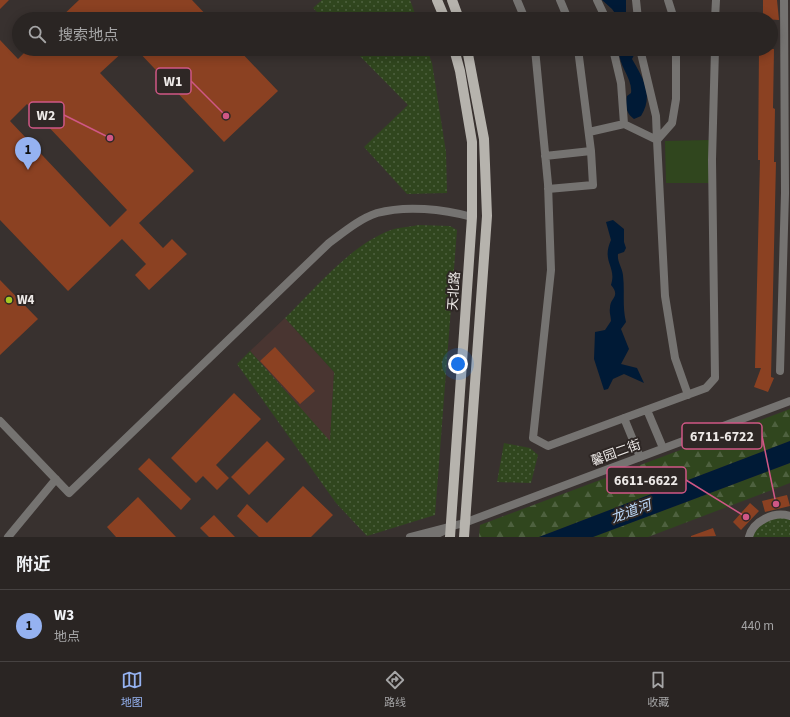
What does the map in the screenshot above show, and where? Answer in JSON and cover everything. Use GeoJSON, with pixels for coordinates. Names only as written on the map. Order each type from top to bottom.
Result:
{"type":"FeatureCollection","features":[{"type":"Feature","properties":{"kind":"main road"},"geometry":{"type":"LineString","coordinates":[[437,0],[442,12]]}},
{"type":"Feature","properties":{"kind":"main road"},"geometry":{"type":"LineString","coordinates":[[452,0],[456,12]]}},
{"type":"Feature","properties":{"kind":"main road","name":"天北路"},"geometry":{"type":"LineString","coordinates":[[450,532],[472,216],[472,142],[460,71],[456,56]]}},
{"type":"Feature","properties":{"kind":"main road","name":"天北路"},"geometry":{"type":"LineString","coordinates":[[464,537],[487,216],[484,139],[467,56]]}},
{"type":"Feature","properties":{"kind":"street"},"geometry":{"type":"LineString","coordinates":[[517,0],[522,12]]}},
{"type":"Feature","properties":{"kind":"street"},"geometry":{"type":"LineString","coordinates":[[560,0],[565,12]]}},
{"type":"Feature","properties":{"kind":"street"},"geometry":{"type":"LineString","coordinates":[[597,0],[603,12]]}},
{"type":"Feature","properties":{"kind":"street"},"geometry":{"type":"LineString","coordinates":[[636,0],[637,12]]}},
{"type":"Feature","properties":{"kind":"street"},"geometry":{"type":"LineString","coordinates":[[668,0],[672,12]]}},
{"type":"Feature","properties":{"kind":"street"},"geometry":{"type":"LineString","coordinates":[[716,0],[716,12]]}},
{"type":"Feature","properties":{"kind":"street"},"geometry":{"type":"LineString","coordinates":[[780,371],[787,193],[784,0]]}},
{"type":"Feature","properties":{"kind":"street"},"geometry":{"type":"LineString","coordinates":[[536,56],[548,189],[551,270],[533,438],[548,446],[706,388],[715,378],[712,160],[715,56]]}},
{"type":"Feature","properties":{"kind":"street"},"geometry":{"type":"LineString","coordinates":[[548,189],[593,185],[589,132],[579,56]]}},
{"type":"Feature","properties":{"kind":"street"},"geometry":{"type":"LineString","coordinates":[[615,56],[621,83],[624,124]]}},
{"type":"Feature","properties":{"kind":"street"},"geometry":{"type":"LineString","coordinates":[[642,56],[656,116],[665,296],[675,358],[688,395]]}},
{"type":"Feature","properties":{"kind":"street"},"geometry":{"type":"LineString","coordinates":[[658,140],[672,123],[676,99],[676,56]]}},
{"type":"Feature","properties":{"kind":"street"},"geometry":{"type":"LineString","coordinates":[[589,132],[624,124],[658,140]]}},
{"type":"Feature","properties":{"kind":"street"},"geometry":{"type":"LineString","coordinates":[[545,156],[591,152]]}},
{"type":"Feature","properties":{"kind":"street"},"geometry":{"type":"LineString","coordinates":[[0,420],[69,493],[330,243],[351,226],[375,214],[397,209],[450,212],[472,216]]}},
{"type":"Feature","properties":{"kind":"street","name":"馨园二街"},"geometry":{"type":"LineString","coordinates":[[450,532],[464,522],[790,401]]}},
{"type":"Feature","properties":{"kind":"street"},"geometry":{"type":"LineString","coordinates":[[647,410],[663,448]]}},
{"type":"Feature","properties":{"kind":"street"},"geometry":{"type":"LineString","coordinates":[[624,418],[640,457]]}},
{"type":"Feature","properties":{"kind":"street"},"geometry":{"type":"LineString","coordinates":[[8,537],[56,479]]}},
{"type":"Feature","properties":{"kind":"street"},"geometry":{"type":"LineString","coordinates":[[749,537],[750,531],[762,520],[784,514],[790,516]]}},
{"type":"Feature","properties":{"kind":"street"},"geometry":{"type":"LineString","coordinates":[[410,537],[438,528],[450,532]]}},
{"type":"Feature","properties":{"kind":"street"},"geometry":{"type":"LineString","coordinates":[[432,537],[450,532]]}},
{"type":"Feature","properties":{"kind":"shaded area"},"geometry":{"type":"Polygon","coordinates":[[[285,318],[334,372],[330,442],[250,351],[285,318]]]}},
{"type":"Feature","properties":{"kind":"green space"},"geometry":{"type":"Polygon","coordinates":[[[322,0],[410,0],[414,12],[317,12],[313,8],[322,0]]]}},
{"type":"Feature","properties":{"kind":"green space"},"geometry":{"type":"Polygon","coordinates":[[[360,56],[430,56],[432,63],[446,152],[447,193],[407,194],[364,147],[408,105],[360,56]]]}},
{"type":"Feature","properties":{"kind":"green space"},"geometry":{"type":"Polygon","coordinates":[[[709,140],[709,183],[666,183],[665,141],[709,140]]]}},
{"type":"Feature","properties":{"kind":"green space"},"geometry":{"type":"Polygon","coordinates":[[[418,225],[450,226],[457,230],[435,515],[367,536],[336,503],[237,364],[250,351],[330,441],[334,372],[285,318],[334,268],[361,246],[391,230],[418,225]]]}},
{"type":"Feature","properties":{"kind":"green space"},"geometry":{"type":"Polygon","coordinates":[[[790,409],[790,441],[539,537],[479,537],[480,525],[790,409]]]}},
{"type":"Feature","properties":{"kind":"green space"},"geometry":{"type":"Polygon","coordinates":[[[504,443],[530,448],[538,455],[531,483],[497,482],[504,443]]]}},
{"type":"Feature","properties":{"kind":"green space"},"geometry":{"type":"Polygon","coordinates":[[[790,463],[790,483],[648,537],[593,537],[790,463]]]}},
{"type":"Feature","properties":{"kind":"green space"},"geometry":{"type":"Polygon","coordinates":[[[790,516],[790,537],[749,537],[762,520],[790,516]]]}},
{"type":"Feature","properties":{"kind":"water"},"geometry":{"type":"Polygon","coordinates":[[[602,0],[626,0],[626,12],[614,12],[602,0]]]}},
{"type":"Feature","properties":{"kind":"water"},"geometry":{"type":"Polygon","coordinates":[[[619,56],[634,56],[632,59],[646,87],[647,101],[645,108],[641,116],[634,119],[629,114],[627,109],[627,96],[631,93],[631,88],[619,56]]]}},
{"type":"Feature","properties":{"kind":"water"},"geometry":{"type":"Polygon","coordinates":[[[613,220],[624,229],[624,242],[626,248],[624,252],[618,254],[618,260],[623,275],[624,310],[626,322],[621,329],[629,349],[621,364],[637,368],[644,383],[624,374],[613,379],[608,389],[604,390],[594,359],[595,332],[605,330],[611,321],[610,304],[615,292],[611,285],[612,273],[608,259],[608,247],[611,240],[606,222],[613,220]]]}},
{"type":"Feature","properties":{"kind":"water","name":"龙道河"},"geometry":{"type":"Polygon","coordinates":[[[790,441],[790,463],[593,537],[539,537],[790,441]]]}},
{"type":"Feature","properties":{"kind":"building"},"geometry":{"type":"Polygon","coordinates":[[[0,0],[9,0],[0,9],[0,0]]]}},
{"type":"Feature","properties":{"kind":"building"},"geometry":{"type":"Polygon","coordinates":[[[79,0],[192,0],[203,12],[66,12],[79,0]]]}},
{"type":"Feature","properties":{"kind":"building"},"geometry":{"type":"Polygon","coordinates":[[[763,0],[777,0],[779,20],[778,12],[763,12],[763,0]]]}},
{"type":"Feature","properties":{"kind":"building"},"geometry":{"type":"Polygon","coordinates":[[[0,40],[12,53],[12,56],[15,56],[18,59],[21,56],[118,56],[100,73],[194,171],[139,223],[163,248],[172,239],[187,254],[149,290],[135,275],[146,264],[122,239],[68,291],[0,220],[0,40]],[[27,104],[10,121],[110,227],[127,210],[27,104]]]}},
{"type":"Feature","properties":{"kind":"building"},"geometry":{"type":"Polygon","coordinates":[[[143,56],[245,56],[278,91],[224,142],[143,56]]]}},
{"type":"Feature","properties":{"kind":"building"},"geometry":{"type":"Polygon","coordinates":[[[759,56],[774,56],[774,162],[776,162],[771,377],[774,378],[768,392],[754,387],[761,368],[755,368],[760,160],[758,160],[759,56]]]}},
{"type":"Feature","properties":{"kind":"building","name":"W4"},"geometry":{"type":"Polygon","coordinates":[[[0,280],[38,319],[0,355],[0,280]]]}},
{"type":"Feature","properties":{"kind":"building"},"geometry":{"type":"Polygon","coordinates":[[[275,347],[315,391],[300,404],[260,361],[275,347]]]}},
{"type":"Feature","properties":{"kind":"building"},"geometry":{"type":"Polygon","coordinates":[[[234,393],[261,419],[216,465],[229,478],[217,490],[203,476],[196,483],[171,458],[234,393]]]}},
{"type":"Feature","properties":{"kind":"building"},"geometry":{"type":"Polygon","coordinates":[[[267,441],[285,459],[249,495],[231,477],[267,441]]]}},
{"type":"Feature","properties":{"kind":"building"},"geometry":{"type":"Polygon","coordinates":[[[149,458],[191,499],[181,510],[138,469],[149,458]]]}},
{"type":"Feature","properties":{"kind":"building"},"geometry":{"type":"Polygon","coordinates":[[[303,486],[333,515],[311,537],[259,537],[237,516],[247,504],[267,523],[303,486]]]}},
{"type":"Feature","properties":{"kind":"building"},"geometry":{"type":"Polygon","coordinates":[[[787,495],[790,506],[765,512],[762,501],[787,495]]]}},
{"type":"Feature","properties":{"kind":"building"},"geometry":{"type":"Polygon","coordinates":[[[138,497],[176,537],[116,537],[107,527],[138,497]]]}},
{"type":"Feature","properties":{"kind":"building"},"geometry":{"type":"Polygon","coordinates":[[[750,503],[759,511],[741,530],[733,522],[750,503]]]}},
{"type":"Feature","properties":{"kind":"building"},"geometry":{"type":"Polygon","coordinates":[[[214,515],[235,537],[209,537],[200,528],[214,515]]]}},
{"type":"Feature","properties":{"kind":"building"},"geometry":{"type":"Polygon","coordinates":[[[713,528],[716,536],[691,537],[691,536],[713,528]]]}},
{"type":"Feature","properties":{"kind":"place","name":"W1"},"geometry":{"type":"Point","coordinates":[226,116]}},
{"type":"Feature","properties":{"kind":"place","name":"W2"},"geometry":{"type":"Point","coordinates":[110,138]}},
{"type":"Feature","properties":{"kind":"place","name":"W3"},"geometry":{"type":"Point","coordinates":[28,170]}},
{"type":"Feature","properties":{"kind":"place","name":"W4"},"geometry":{"type":"Point","coordinates":[9,300]}},
{"type":"Feature","properties":{"kind":"place","name":"6711-6722"},"geometry":{"type":"Point","coordinates":[776,504]}},
{"type":"Feature","properties":{"kind":"place","name":"6611-6622"},"geometry":{"type":"Point","coordinates":[746,517]}}]}
